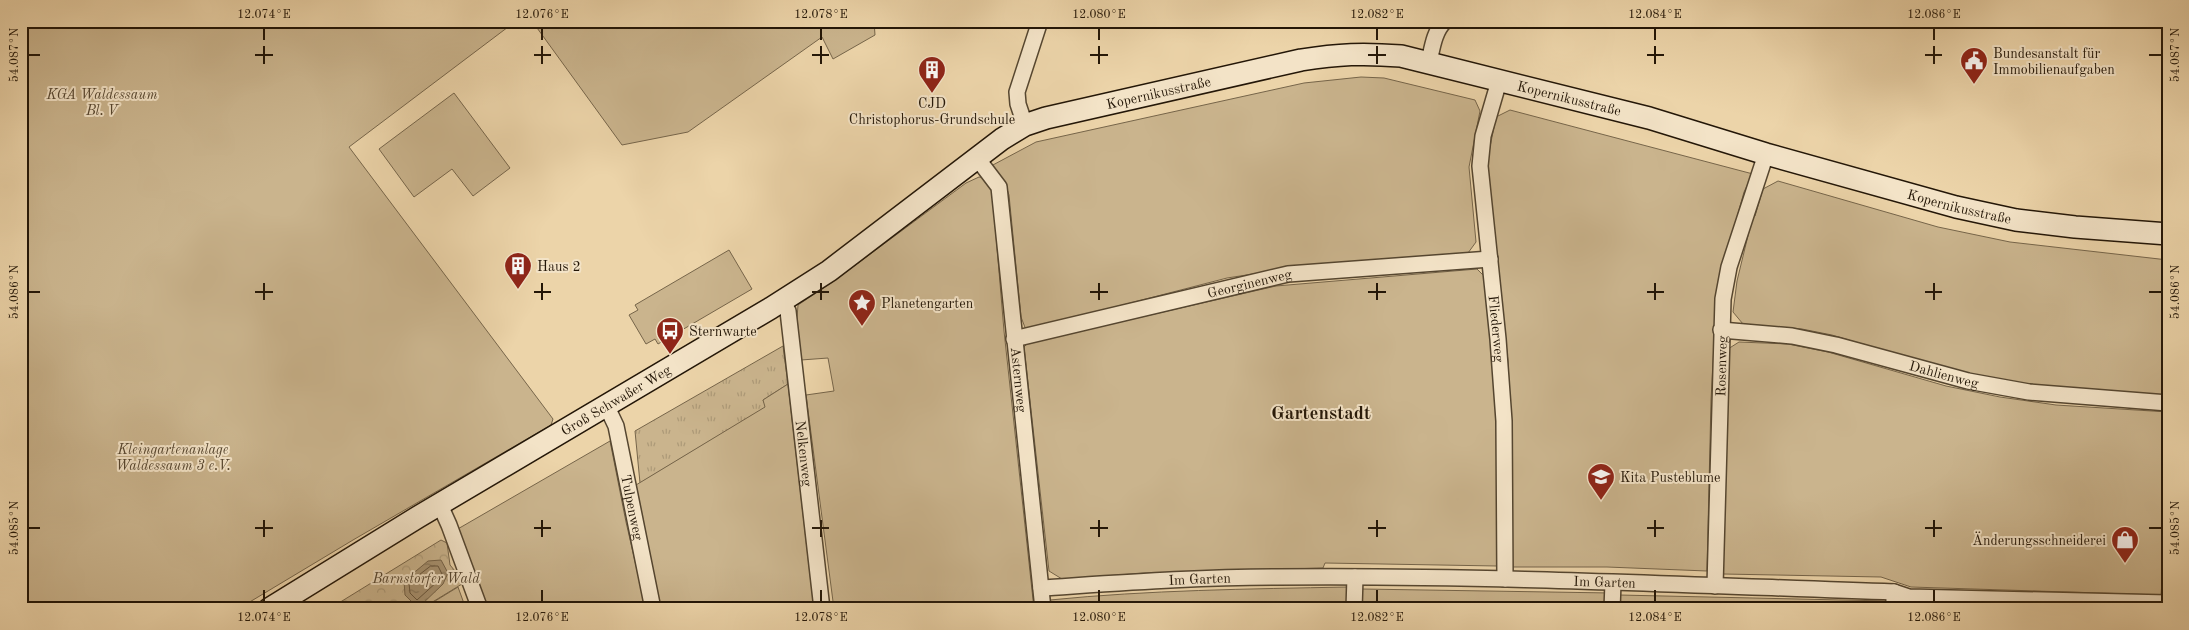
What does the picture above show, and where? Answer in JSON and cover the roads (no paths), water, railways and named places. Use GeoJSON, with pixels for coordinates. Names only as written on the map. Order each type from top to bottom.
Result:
{"type":"FeatureCollection","features":[{"type":"Feature","properties":{"kind":"street"},"geometry":{"type":"LineString","coordinates":[[1025,125],[1016,92],[1040,21]]}},
{"type":"Feature","properties":{"kind":"street"},"geometry":{"type":"LineString","coordinates":[[1429,62],[1440,25],[1445,21]]}},
{"type":"Feature","properties":{"kind":"street","name":"Kopernikusstraße"},"geometry":{"type":"LineString","coordinates":[[977,158],[1025,125],[1046,118],[1301,60],[1342,54],[1367,53],[1402,56],[1429,62],[1650,118],[1766,154],[1910,195],[2008,218],[2076,227],[2168,234]]}},
{"type":"Feature","properties":{"kind":"street","name":"Fliederweg"},"geometry":{"type":"LineString","coordinates":[[1498,81],[1483,136],[1480,166],[1504,421],[1505,579]]}},
{"type":"Feature","properties":{"kind":"street","name":"Rosenweg"},"geometry":{"type":"LineString","coordinates":[[1715,586],[1723,299],[1730,267],[1766,154]]}},
{"type":"Feature","properties":{"kind":"street","name":"Groß Schwaßer Weg"},"geometry":{"type":"LineString","coordinates":[[269,609],[782,301],[829,271],[977,158]]}},
{"type":"Feature","properties":{"kind":"street","name":"Asternweg"},"geometry":{"type":"LineString","coordinates":[[977,158],[999,187],[1043,609]]}},
{"type":"Feature","properties":{"kind":"street","name":"Georginenweg"},"geometry":{"type":"LineString","coordinates":[[1014,339],[1288,274],[1490,259]]}},
{"type":"Feature","properties":{"kind":"street","name":"Nelkenweg"},"geometry":{"type":"LineString","coordinates":[[782,301],[788,311],[822,609]]}},
{"type":"Feature","properties":{"kind":"street","name":"Dahlienweg"},"geometry":{"type":"LineString","coordinates":[[1721,330],[1792,336],[1836,345],[1968,381],[2029,392],[2168,403]]}},
{"type":"Feature","properties":{"kind":"street","name":"Tulpenweg"},"geometry":{"type":"LineString","coordinates":[[607,407],[616,426],[653,609]]}},
{"type":"Feature","properties":{"kind":"street"},"geometry":{"type":"LineString","coordinates":[[440,505],[480,609]]}},
{"type":"Feature","properties":{"kind":"street","name":"Im Garten"},"geometry":{"type":"LineString","coordinates":[[1041,588],[1124,582],[1275,577],[1355,577],[1505,579],[1894,592],[1909,597],[2168,603]]}},
{"type":"Feature","properties":{"kind":"street"},"geometry":{"type":"LineString","coordinates":[[1354,609],[1355,577]]}},
{"type":"Feature","properties":{"kind":"street"},"geometry":{"type":"LineString","coordinates":[[1612,609],[1613,583]]}},
{"type":"Feature","properties":{"kind":"street"},"geometry":{"type":"LineString","coordinates":[[1894,592],[1894,609]]}},
{"type":"Feature","properties":{"kind":"water"},"geometry":{"type":"Polygon","coordinates":[[[441,560],[448,573],[443,584],[418,608],[405,595],[404,581],[428,561],[441,560]]]}},
{"type":"Feature","properties":{"kind":"place","name":"Bundesanstalt für Immobilienaufgaben"},"geometry":{"type":"Point","coordinates":[1974,85]}},
{"type":"Feature","properties":{"kind":"place","name":"CJD Christophorus-Grundschule"},"geometry":{"type":"Point","coordinates":[932,94]}},
{"type":"Feature","properties":{"kind":"place","name":"Haus 2"},"geometry":{"type":"Point","coordinates":[518,290]}},
{"type":"Feature","properties":{"kind":"place","name":"Planetengarten"},"geometry":{"type":"Point","coordinates":[862,327]}},
{"type":"Feature","properties":{"kind":"place","name":"Sternwarte"},"geometry":{"type":"Point","coordinates":[670,355]}},
{"type":"Feature","properties":{"kind":"place","name":"Kita Pusteblume"},"geometry":{"type":"Point","coordinates":[1601,501]}},
{"type":"Feature","properties":{"kind":"place","name":"Änderungsschneiderei"},"geometry":{"type":"Point","coordinates":[2125,564]}},
{"type":"Feature","properties":{"kind":"district","name":"Gartenstadt"},"geometry":{"type":"Point","coordinates":[1321,412]}},
{"type":"Feature","properties":{"kind":"park label","name":"KGA Waldessaum Bl. V"},"geometry":{"type":"Point","coordinates":[102,102]}},
{"type":"Feature","properties":{"kind":"park label","name":"Kleingartenanlage Waldessaum 3 e.V."},"geometry":{"type":"Point","coordinates":[173,458]}},
{"type":"Feature","properties":{"kind":"park label","name":"Barnstorfer Wald"},"geometry":{"type":"Point","coordinates":[426,578]}}]}
